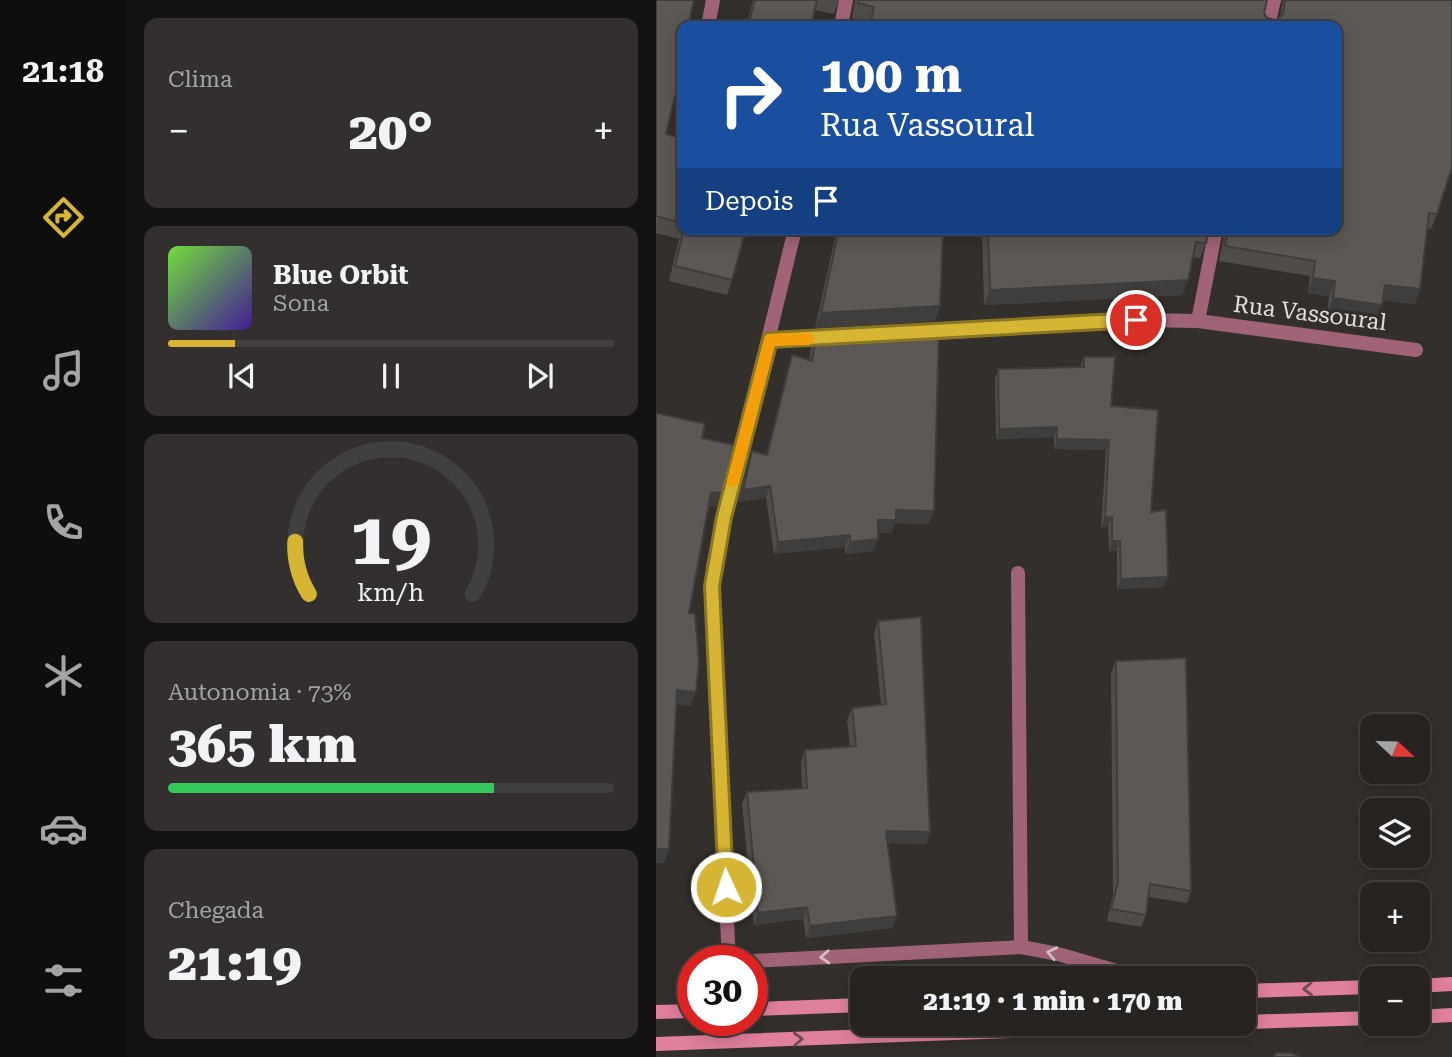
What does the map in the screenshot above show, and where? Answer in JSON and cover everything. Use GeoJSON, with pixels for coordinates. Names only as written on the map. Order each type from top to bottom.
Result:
{"type":"FeatureCollection","features":[{"type":"Feature","properties":{"kind":"main road"},"geometry":{"type":"LineString","coordinates":[[1430,986],[1452,985]]}},
{"type":"Feature","properties":{"kind":"main road"},"geometry":{"type":"LineString","coordinates":[[1256,991],[1360,987]]}},
{"type":"Feature","properties":{"kind":"main road"},"geometry":{"type":"LineString","coordinates":[[768,1008],[850,1005]]}},
{"type":"Feature","properties":{"kind":"main road"},"geometry":{"type":"LineString","coordinates":[[656,1012],[677,1011]]}},
{"type":"Feature","properties":{"kind":"main road"},"geometry":{"type":"LineString","coordinates":[[1430,1017],[1452,1016]]}},
{"type":"Feature","properties":{"kind":"main road"},"geometry":{"type":"LineString","coordinates":[[1256,1022],[1360,1018]]}},
{"type":"Feature","properties":{"kind":"main road"},"geometry":{"type":"LineString","coordinates":[[656,1044],[869,1036]]}},
{"type":"Feature","properties":{"kind":"street"},"geometry":{"type":"LineString","coordinates":[[709,21],[713,0]]}},
{"type":"Feature","properties":{"kind":"street"},"geometry":{"type":"LineString","coordinates":[[842,21],[846,0]]}},
{"type":"Feature","properties":{"kind":"street"},"geometry":{"type":"LineString","coordinates":[[1269,21],[1274,0]]}},
{"type":"Feature","properties":{"kind":"street"},"geometry":{"type":"LineString","coordinates":[[728,945],[712,586],[724,517],[770,340],[794,235]]}},
{"type":"Feature","properties":{"kind":"street","name":"Rua Vassoural"},"geometry":{"type":"LineString","coordinates":[[1198,321],[1215,235]]}},
{"type":"Feature","properties":{"kind":"street","name":"Rua Vassoural"},"geometry":{"type":"LineString","coordinates":[[910,334],[1136,320],[1198,321],[1416,350]]}},
{"type":"Feature","properties":{"kind":"street"},"geometry":{"type":"LineString","coordinates":[[770,340],[843,338]]}},
{"type":"Feature","properties":{"kind":"street"},"geometry":{"type":"LineString","coordinates":[[1018,573],[1021,947]]}},
{"type":"Feature","properties":{"kind":"street"},"geometry":{"type":"LineString","coordinates":[[768,960],[1021,947],[1100,966]]}},
{"type":"Feature","properties":{"kind":"street"},"geometry":{"type":"LineString","coordinates":[[731,1036],[731,1041]]}},
{"type":"Feature","properties":{"kind":"building"},"geometry":{"type":"Polygon","coordinates":[[[656,0],[694,0],[689,21],[677,21],[677,87],[666,134],[677,137],[677,222],[656,216],[656,0]]]}},
{"type":"Feature","properties":{"kind":"building"},"geometry":{"type":"Polygon","coordinates":[[[755,0],[817,0],[812,21],[749,21],[755,0]]]}},
{"type":"Feature","properties":{"kind":"building"},"geometry":{"type":"Polygon","coordinates":[[[858,0],[1267,0],[1264,13],[1267,18],[1276,20],[1283,14],[1285,0],[1452,0],[1452,167],[1437,214],[1429,213],[1420,289],[1385,285],[1382,305],[1333,298],[1335,281],[1313,278],[1315,261],[1225,246],[1227,235],[1342,235],[1342,21],[871,21],[874,7],[858,3],[858,0]]]}},
{"type":"Feature","properties":{"kind":"building"},"geometry":{"type":"Polygon","coordinates":[[[683,235],[744,235],[732,280],[675,266],[683,235]]]}},
{"type":"Feature","properties":{"kind":"building"},"geometry":{"type":"Polygon","coordinates":[[[838,235],[943,235],[940,306],[821,313],[838,235]]]}},
{"type":"Feature","properties":{"kind":"building"},"geometry":{"type":"Polygon","coordinates":[[[988,235],[1208,235],[1206,243],[1196,242],[1188,280],[990,290],[988,235]]]}},
{"type":"Feature","properties":{"kind":"building"},"geometry":{"type":"Polygon","coordinates":[[[939,328],[934,511],[896,510],[896,520],[878,520],[878,539],[850,542],[850,535],[778,542],[770,486],[743,490],[752,451],[767,455],[792,355],[812,361],[816,335],[939,328]]]}},
{"type":"Feature","properties":{"kind":"building"},"geometry":{"type":"Polygon","coordinates":[[[1084,357],[1115,357],[1111,406],[1158,410],[1151,512],[1166,510],[1168,577],[1121,579],[1120,541],[1112,541],[1112,517],[1105,518],[1109,440],[1057,439],[1057,427],[999,429],[998,369],[1084,367],[1084,357]]]}},
{"type":"Feature","properties":{"kind":"building"},"geometry":{"type":"Polygon","coordinates":[[[656,413],[705,424],[702,438],[734,445],[723,492],[711,493],[689,613],[695,614],[699,662],[696,692],[677,690],[669,849],[656,849],[656,413]]]}},
{"type":"Feature","properties":{"kind":"building"},"geometry":{"type":"Polygon","coordinates":[[[921,617],[930,832],[886,831],[897,916],[810,926],[807,907],[758,913],[747,792],[807,788],[805,750],[856,746],[852,708],[886,704],[878,621],[921,617]]]}},
{"type":"Feature","properties":{"kind":"building"},"geometry":{"type":"Polygon","coordinates":[[[1186,658],[1191,891],[1150,884],[1146,915],[1111,909],[1118,882],[1116,661],[1186,658]]]}},
{"type":"Feature","properties":{"kind":"building"},"geometry":{"type":"Polygon","coordinates":[[[1276,1053],[1291,1053],[1300,1057],[1274,1057],[1276,1053]]]}},
{"type":"Feature","properties":{"kind":"slow traffic"},"geometry":{"type":"LineString","coordinates":[[733,481],[770,340],[808,339]]}},
{"type":"Feature","properties":{"kind":"route"},"geometry":{"type":"LineString","coordinates":[[726,887],[712,586],[724,517],[770,340],[977,331],[1136,320]]}}]}
